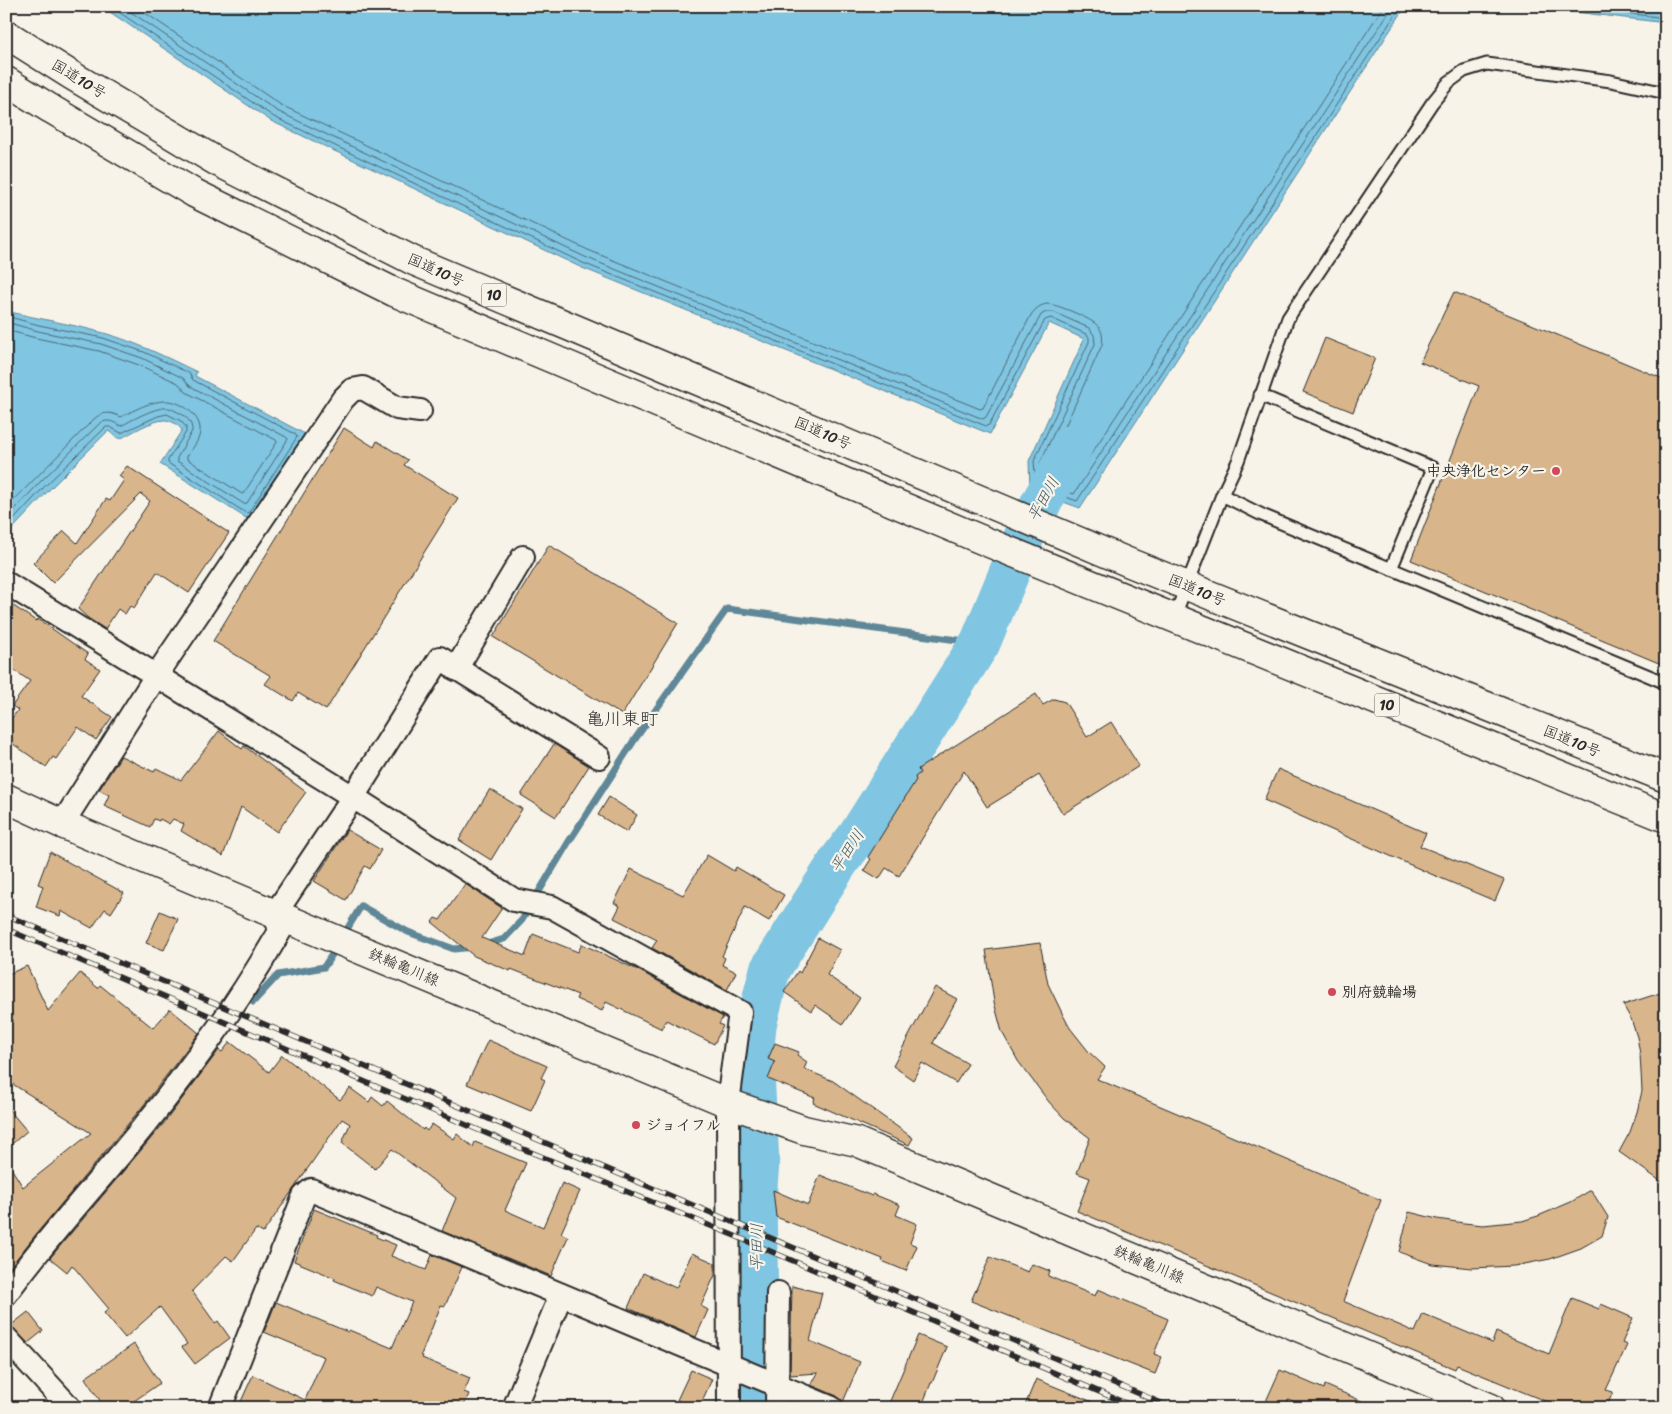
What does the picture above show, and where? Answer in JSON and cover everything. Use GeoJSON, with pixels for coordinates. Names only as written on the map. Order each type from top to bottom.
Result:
{"type":"FeatureCollection","features":[{"type":"Feature","properties":{"kind":"main road","name":"国道10号"},"geometry":{"type":"LineString","coordinates":[[6,34],[71,75],[216,160],[414,261],[1130,563],[1666,778]]}},
{"type":"Feature","properties":{"kind":"main road","name":"10"},"geometry":{"type":"LineString","coordinates":[[6,81],[50,109],[194,193],[394,292],[987,542],[1666,818]]}},
{"type":"Feature","properties":{"kind":"main road","name":"鉄輪亀川線"},"geometry":{"type":"LineString","coordinates":[[6,798],[62,824],[275,914],[733,1105],[804,1130],[857,1142],[1491,1408]]}},
{"type":"Feature","properties":{"kind":"main road","name":"鉄輪亀川線"},"geometry":{"type":"LineString","coordinates":[[804,1130],[849,1158],[1443,1408]]}},
{"type":"Feature","properties":{"kind":"street"},"geometry":{"type":"LineString","coordinates":[[62,824],[156,676],[343,399],[352,390],[363,388],[397,408],[420,411]]}},
{"type":"Feature","properties":{"kind":"street"},"geometry":{"type":"LineString","coordinates":[[456,669],[523,557]]}},
{"type":"Feature","properties":{"kind":"street"},"geometry":{"type":"LineString","coordinates":[[6,583],[353,797],[514,900],[552,907],[740,1012],[733,1105],[729,1408]]}},
{"type":"Feature","properties":{"kind":"street"},"geometry":{"type":"LineString","coordinates":[[6,1294],[78,1203],[174,1089],[224,1021],[280,931],[275,914],[353,797],[440,658],[599,757]]}},
{"type":"Feature","properties":{"kind":"street"},"geometry":{"type":"LineString","coordinates":[[220,1408],[304,1196],[312,1190],[832,1408]]}},
{"type":"Feature","properties":{"kind":"street"},"geometry":{"type":"LineString","coordinates":[[777,1408],[778,1293]]}},
{"type":"Feature","properties":{"kind":"street"},"geometry":{"type":"LineString","coordinates":[[514,1408],[561,1295]]}},
{"type":"Feature","properties":{"kind":"street"},"geometry":{"type":"LineString","coordinates":[[6,1338],[70,1408]]}},
{"type":"Feature","properties":{"kind":"lane"},"geometry":{"type":"LineString","coordinates":[[1174,618],[1222,495],[1238,461],[1288,318],[1432,103],[1449,82],[1464,71],[1488,64],[1611,81],[1666,93]]}},
{"type":"Feature","properties":{"kind":"lane"},"geometry":{"type":"LineString","coordinates":[[1260,395],[1433,468],[1391,569]]}},
{"type":"Feature","properties":{"kind":"lane"},"geometry":{"type":"LineString","coordinates":[[1222,495],[1262,515],[1666,683]]}},
{"type":"Feature","properties":{"kind":"water"},"geometry":{"type":"Polygon","coordinates":[[[101,6],[1406,6],[1080,508],[1030,490],[1029,461],[1084,339],[1049,323],[990,434],[580,267],[271,121],[101,6]]]}},
{"type":"Feature","properties":{"kind":"water"},"geometry":{"type":"Polygon","coordinates":[[[1525,6],[1666,6],[1666,23],[1525,6]]]}},
{"type":"Feature","properties":{"kind":"water"},"geometry":{"type":"Polygon","coordinates":[[[6,311],[92,330],[139,345],[197,372],[195,376],[305,434],[249,520],[160,464],[182,430],[174,423],[165,420],[154,422],[120,439],[108,431],[6,536],[8,527],[6,525],[6,311]]]}},
{"type":"Feature","properties":{"kind":"building","name":"中央浄化センター"},"geometry":{"type":"Polygon","coordinates":[[[1454,292],[1666,380],[1666,666],[1411,560],[1479,386],[1420,362],[1454,292]]]}},
{"type":"Feature","properties":{"kind":"building"},"geometry":{"type":"Polygon","coordinates":[[[1325,338],[1375,358],[1353,412],[1303,392],[1325,338]]]}},
{"type":"Feature","properties":{"kind":"building"},"geometry":{"type":"Polygon","coordinates":[[[344,428],[374,447],[377,441],[408,460],[404,465],[458,498],[326,710],[298,693],[293,701],[265,684],[271,676],[213,641],[344,428]]]}},
{"type":"Feature","properties":{"kind":"building"},"geometry":{"type":"Polygon","coordinates":[[[127,466],[229,533],[189,593],[157,572],[134,608],[130,606],[125,614],[118,609],[105,629],[78,609],[150,501],[141,494],[53,583],[33,563],[64,531],[77,543],[106,499],[110,501],[124,480],[119,476],[127,466]]]}},
{"type":"Feature","properties":{"kind":"building"},"geometry":{"type":"Polygon","coordinates":[[[549,545],[678,623],[622,715],[493,637],[549,545]]]}},
{"type":"Feature","properties":{"kind":"building"},"geometry":{"type":"Polygon","coordinates":[[[6,601],[36,621],[38,619],[88,654],[85,659],[100,669],[81,696],[112,717],[96,740],[78,727],[56,759],[53,757],[46,767],[6,739],[6,726],[18,710],[12,706],[30,681],[6,665],[6,601]]]}},
{"type":"Feature","properties":{"kind":"building"},"geometry":{"type":"Polygon","coordinates":[[[1036,694],[1043,705],[1054,699],[1065,702],[1087,737],[1111,722],[1139,766],[1063,814],[1039,775],[987,807],[964,771],[899,876],[886,868],[879,879],[864,870],[871,859],[868,857],[916,780],[915,777],[920,773],[918,769],[1036,694]]]}},
{"type":"Feature","properties":{"kind":"building"},"geometry":{"type":"Polygon","coordinates":[[[219,731],[242,749],[244,746],[306,792],[277,832],[241,807],[223,856],[181,831],[184,824],[173,819],[169,824],[160,819],[159,821],[154,819],[150,827],[104,806],[109,795],[99,790],[121,756],[154,772],[156,768],[181,780],[219,731]]]}},
{"type":"Feature","properties":{"kind":"building"},"geometry":{"type":"Polygon","coordinates":[[[554,744],[589,766],[556,817],[521,795],[554,744]]]}},
{"type":"Feature","properties":{"kind":"building"},"geometry":{"type":"Polygon","coordinates":[[[1278,769],[1426,833],[1420,846],[1504,880],[1495,901],[1264,800],[1278,769]]]}},
{"type":"Feature","properties":{"kind":"building"},"geometry":{"type":"Polygon","coordinates":[[[490,789],[522,809],[491,860],[459,840],[490,789]]]}},
{"type":"Feature","properties":{"kind":"building"},"geometry":{"type":"Polygon","coordinates":[[[609,797],[637,815],[627,832],[598,815],[609,797]]]}},
{"type":"Feature","properties":{"kind":"building"},"geometry":{"type":"Polygon","coordinates":[[[347,830],[381,850],[370,869],[365,866],[346,900],[314,881],[347,830]]]}},
{"type":"Feature","properties":{"kind":"building"},"geometry":{"type":"Polygon","coordinates":[[[50,852],[124,893],[111,913],[105,909],[92,928],[61,911],[60,916],[36,907],[43,886],[38,884],[50,852]]]}},
{"type":"Feature","properties":{"kind":"building"},"geometry":{"type":"Polygon","coordinates":[[[707,855],[734,871],[736,867],[784,895],[769,921],[745,907],[722,956],[725,958],[722,965],[736,972],[727,990],[652,948],[657,940],[614,918],[620,906],[614,903],[631,869],[683,895],[707,855]]]}},
{"type":"Feature","properties":{"kind":"building"},"geometry":{"type":"Polygon","coordinates":[[[465,884],[502,908],[482,938],[525,956],[533,934],[578,952],[582,944],[638,970],[723,1017],[719,1024],[723,1026],[714,1044],[666,1020],[662,1029],[606,1002],[602,1011],[576,999],[578,995],[474,956],[432,922],[435,918],[440,920],[465,884]]]}},
{"type":"Feature","properties":{"kind":"building"},"geometry":{"type":"Polygon","coordinates":[[[160,911],[178,919],[164,950],[146,943],[160,911]]]}},
{"type":"Feature","properties":{"kind":"building"},"geometry":{"type":"Polygon","coordinates":[[[818,938],[840,950],[827,975],[860,998],[843,1024],[815,1005],[811,1011],[784,992],[798,971],[800,973],[818,938]]]}},
{"type":"Feature","properties":{"kind":"building"},"geometry":{"type":"Polygon","coordinates":[[[1040,943],[1048,984],[1063,1015],[1070,1028],[1089,1052],[1105,1067],[1097,1079],[1381,1200],[1343,1301],[1415,1332],[1423,1314],[1492,1343],[1496,1332],[1549,1354],[1572,1298],[1599,1309],[1601,1304],[1633,1318],[1622,1343],[1627,1345],[1606,1390],[1613,1392],[1606,1408],[1562,1408],[1457,1365],[1455,1369],[1077,1211],[1090,1178],[1077,1173],[1090,1138],[1064,1118],[1049,1102],[1018,1061],[1002,1032],[994,1002],[986,950],[1040,943]]]}},
{"type":"Feature","properties":{"kind":"building"},"geometry":{"type":"Polygon","coordinates":[[[27,966],[48,1011],[80,973],[98,988],[100,985],[153,1028],[170,1009],[199,1033],[143,1106],[6,1272],[6,1160],[23,1187],[91,1133],[6,1080],[6,975],[27,966]]]}},
{"type":"Feature","properties":{"kind":"building"},"geometry":{"type":"Polygon","coordinates":[[[935,987],[957,999],[933,1043],[968,1064],[956,1083],[922,1063],[913,1080],[893,1066],[935,987]]]}},
{"type":"Feature","properties":{"kind":"building"},"geometry":{"type":"Polygon","coordinates":[[[1666,991],[1666,1185],[1619,1152],[1630,1132],[1642,1091],[1637,1037],[1631,1019],[1623,1005],[1666,991]]]}},
{"type":"Feature","properties":{"kind":"building"},"geometry":{"type":"Polygon","coordinates":[[[488,1040],[547,1066],[541,1078],[545,1080],[531,1111],[467,1084],[488,1040]]]}},
{"type":"Feature","properties":{"kind":"building"},"geometry":{"type":"Polygon","coordinates":[[[230,1042],[269,1072],[282,1055],[340,1100],[350,1088],[369,1102],[372,1097],[383,1106],[387,1101],[423,1130],[424,1128],[427,1131],[432,1124],[454,1139],[457,1134],[473,1147],[475,1142],[526,1163],[505,1210],[543,1227],[562,1183],[580,1191],[561,1233],[568,1237],[551,1276],[442,1231],[456,1198],[392,1149],[375,1169],[342,1143],[350,1124],[342,1119],[263,1233],[256,1229],[233,1261],[226,1256],[192,1291],[215,1323],[218,1321],[230,1338],[195,1364],[182,1347],[187,1344],[160,1307],[125,1338],[104,1313],[109,1309],[72,1265],[67,1272],[50,1258],[164,1123],[219,1050],[222,1052],[230,1042]]]}},
{"type":"Feature","properties":{"kind":"building"},"geometry":{"type":"Polygon","coordinates":[[[775,1043],[799,1052],[797,1055],[807,1062],[804,1069],[833,1081],[913,1138],[909,1145],[813,1103],[815,1098],[768,1079],[775,1062],[768,1059],[775,1043]]]}},
{"type":"Feature","properties":{"kind":"building"},"geometry":{"type":"Polygon","coordinates":[[[6,1106],[27,1131],[6,1149],[6,1106]]]}},
{"type":"Feature","properties":{"kind":"building"},"geometry":{"type":"Polygon","coordinates":[[[820,1175],[900,1205],[896,1215],[917,1224],[910,1243],[917,1246],[906,1271],[882,1261],[883,1259],[776,1217],[773,1190],[808,1205],[820,1175]]]}},
{"type":"Feature","properties":{"kind":"building"},"geometry":{"type":"Polygon","coordinates":[[[1591,1190],[1608,1217],[1602,1236],[1581,1248],[1550,1259],[1514,1266],[1472,1268],[1432,1264],[1399,1252],[1409,1212],[1437,1219],[1483,1225],[1522,1221],[1571,1202],[1591,1190]]]}},
{"type":"Feature","properties":{"kind":"building"},"geometry":{"type":"Polygon","coordinates":[[[314,1209],[377,1235],[376,1237],[396,1245],[391,1256],[426,1270],[432,1255],[462,1267],[445,1306],[441,1305],[421,1355],[423,1356],[422,1358],[470,1378],[464,1392],[469,1394],[463,1408],[238,1408],[253,1375],[305,1400],[324,1357],[264,1332],[276,1302],[392,1348],[412,1302],[376,1287],[372,1296],[294,1261],[314,1209]]]}},
{"type":"Feature","properties":{"kind":"building"},"geometry":{"type":"Polygon","coordinates":[[[692,1253],[715,1263],[715,1275],[701,1306],[708,1310],[696,1337],[628,1308],[643,1273],[676,1288],[692,1253]]]}},
{"type":"Feature","properties":{"kind":"building"},"geometry":{"type":"Polygon","coordinates":[[[990,1257],[1028,1272],[1032,1264],[1050,1271],[1048,1276],[1095,1296],[1098,1289],[1168,1319],[1154,1354],[1162,1357],[1155,1374],[971,1301],[990,1257]]]}},
{"type":"Feature","properties":{"kind":"building"},"geometry":{"type":"Polygon","coordinates":[[[792,1286],[822,1293],[810,1341],[860,1362],[843,1402],[837,1396],[811,1385],[818,1373],[790,1375],[792,1286]]]}},
{"type":"Feature","properties":{"kind":"building"},"geometry":{"type":"Polygon","coordinates":[[[28,1312],[43,1331],[28,1343],[10,1326],[28,1312]]]}},
{"type":"Feature","properties":{"kind":"building"},"geometry":{"type":"Polygon","coordinates":[[[918,1335],[947,1347],[932,1383],[921,1408],[887,1408],[918,1335]]]}},
{"type":"Feature","properties":{"kind":"building"},"geometry":{"type":"Polygon","coordinates":[[[134,1344],[160,1383],[124,1408],[105,1408],[85,1378],[134,1344]]]}},
{"type":"Feature","properties":{"kind":"building"},"geometry":{"type":"Polygon","coordinates":[[[691,1370],[712,1379],[699,1408],[677,1400],[691,1370]]]}},
{"type":"Feature","properties":{"kind":"building"},"geometry":{"type":"Polygon","coordinates":[[[1280,1370],[1324,1389],[1325,1385],[1378,1408],[1309,1408],[1288,1399],[1285,1408],[1263,1408],[1280,1370]]]}},
{"type":"Feature","properties":{"kind":"building"},"geometry":{"type":"Polygon","coordinates":[[[1036,1379],[1105,1407],[1105,1408],[1024,1408],[1036,1379]]]}},
{"type":"Feature","properties":{"kind":"waterway","name":"平田川"},"geometry":{"type":"LineString","coordinates":[[757,1408],[755,1331],[758,1304],[756,1199],[759,1162],[753,1057],[756,1025],[770,970],[839,861],[858,836],[980,643],[1029,525],[1073,445]]}},
{"type":"Feature","properties":{"kind":"waterway"},"geometry":{"type":"LineString","coordinates":[[484,945],[504,939],[522,920],[568,843],[633,742],[727,609],[980,643]]}},
{"type":"Feature","properties":{"kind":"waterway"},"geometry":{"type":"LineString","coordinates":[[343,936],[361,906],[408,932],[454,949],[474,947]]}},
{"type":"Feature","properties":{"kind":"waterway"},"geometry":{"type":"LineString","coordinates":[[253,1002],[278,975],[324,967],[338,945]]}},
{"type":"Feature","properties":{"kind":"railway"},"geometry":{"type":"LineString","coordinates":[[6,915],[1173,1408]]}},
{"type":"Feature","properties":{"kind":"railway"},"geometry":{"type":"LineString","coordinates":[[6,929],[516,1146],[735,1236],[1137,1408]]}},
{"type":"Feature","properties":{"kind":"place","name":"中央浄化センター"},"geometry":{"type":"Point","coordinates":[1556,471]}},
{"type":"Feature","properties":{"kind":"place","name":"別府競輪場"},"geometry":{"type":"Point","coordinates":[1332,992]}},
{"type":"Feature","properties":{"kind":"place","name":"ジョイフル"},"geometry":{"type":"Point","coordinates":[636,1125]}},
{"type":"Feature","properties":{"kind":"district","name":"亀川東町"},"geometry":{"type":"Point","coordinates":[622,719]}}]}
